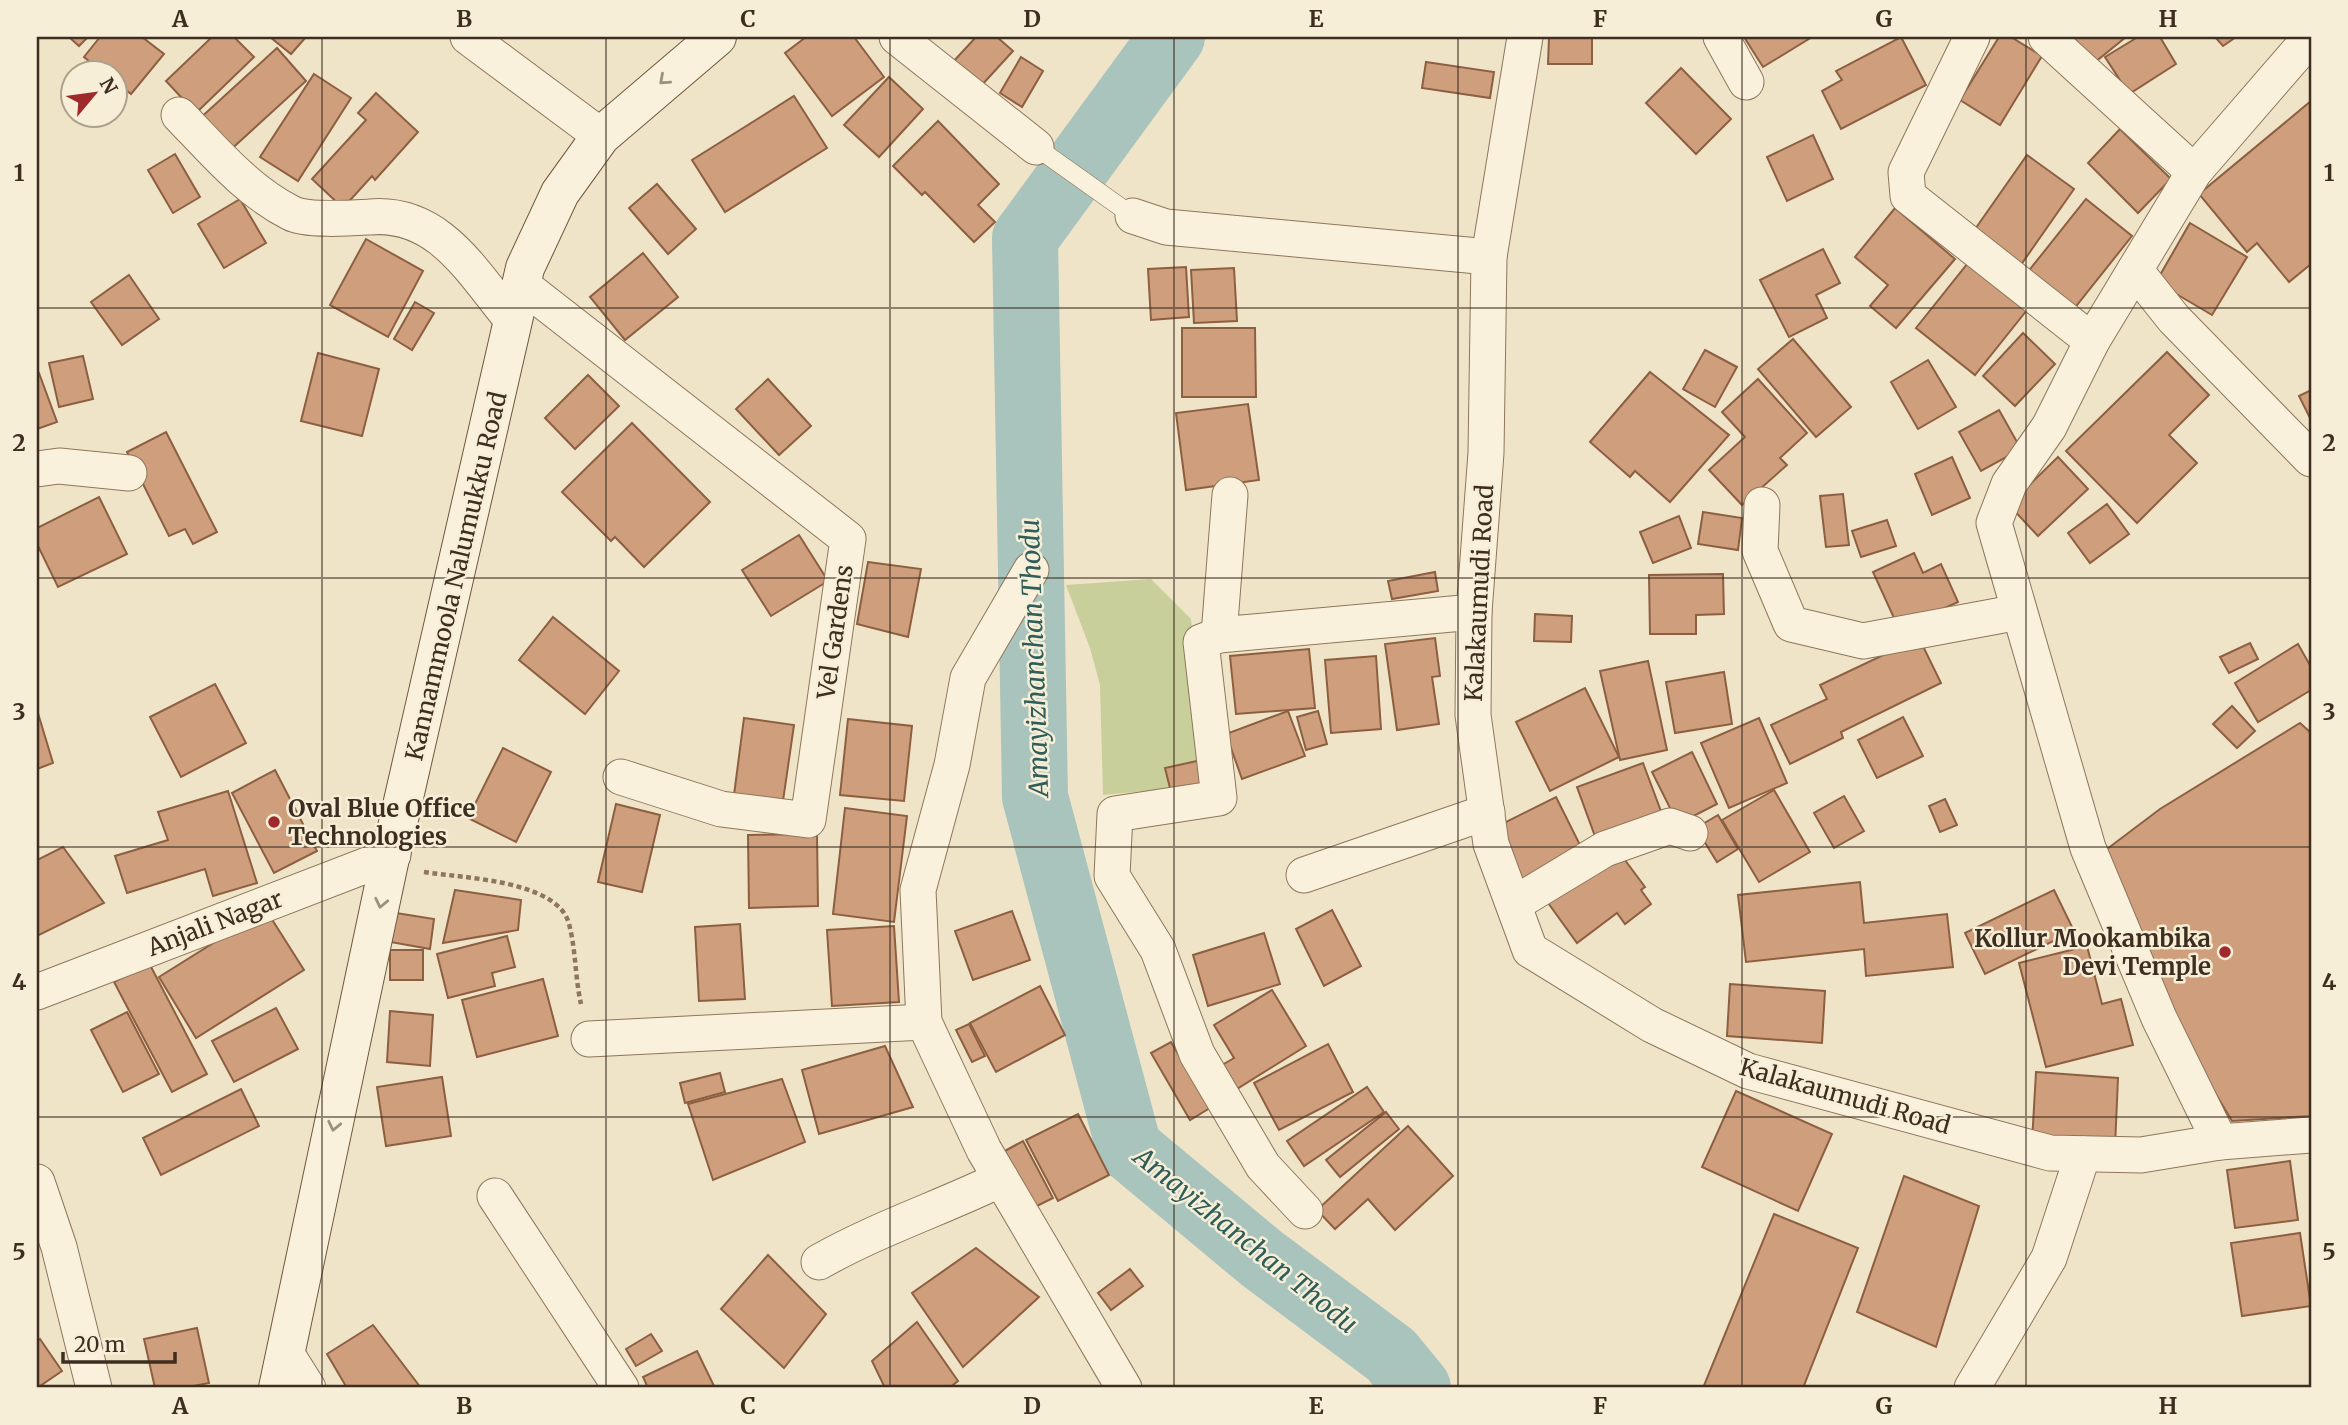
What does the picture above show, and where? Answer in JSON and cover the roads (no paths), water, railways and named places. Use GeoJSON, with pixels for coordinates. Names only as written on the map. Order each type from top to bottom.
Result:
{"type":"FeatureCollection","features":[{"type":"Feature","properties":{"kind":"main road","name":"Kannammoola Nalumukku Road"},"geometry":{"type":"LineString","coordinates":[[282,1371],[391,861],[522,284],[560,193],[601,136],[691,56],[717,37]]}},
{"type":"Feature","properties":{"kind":"street"},"geometry":{"type":"LineString","coordinates":[[468,37],[601,136]]}},
{"type":"Feature","properties":{"kind":"street"},"geometry":{"type":"LineString","coordinates":[[897,37],[1036,147]]}},
{"type":"Feature","properties":{"kind":"street","name":"Kalakaumudi Road"},"geometry":{"type":"LineString","coordinates":[[1525,37],[1489,257],[1486,453],[1474,612],[1473,715],[1491,844],[1531,950],[1652,1026],[1748,1071],[2050,1153],[2141,1155],[2220,1142],[2311,1135]]}},
{"type":"Feature","properties":{"kind":"street"},"geometry":{"type":"LineString","coordinates":[[1721,37],[1746,82]]}},
{"type":"Feature","properties":{"kind":"street"},"geometry":{"type":"LineString","coordinates":[[1972,37],[1906,173],[1908,197],[2092,341]]}},
{"type":"Feature","properties":{"kind":"street"},"geometry":{"type":"LineString","coordinates":[[2046,37],[2194,172]]}},
{"type":"Feature","properties":{"kind":"street"},"geometry":{"type":"LineString","coordinates":[[2220,1142],[2154,1006],[2088,848],[1994,523],[2009,484],[2049,427],[2092,341],[2194,172],[2311,37]]}},
{"type":"Feature","properties":{"kind":"street"},"geometry":{"type":"LineString","coordinates":[[179,115],[240,178],[293,214],[347,218],[382,216],[408,220],[439,234],[513,321]]}},
{"type":"Feature","properties":{"kind":"street"},"geometry":{"type":"LineString","coordinates":[[1133,216],[1166,227],[1489,257]]}},
{"type":"Feature","properties":{"kind":"street"},"geometry":{"type":"LineString","coordinates":[[2135,270],[2174,319],[2311,459]]}},
{"type":"Feature","properties":{"kind":"street","name":"Vel Gardens"},"geometry":{"type":"LineString","coordinates":[[522,284],[848,539],[808,820],[721,809],[621,777]]}},
{"type":"Feature","properties":{"kind":"street"},"geometry":{"type":"LineString","coordinates":[[37,468],[59,466],[129,473]]}},
{"type":"Feature","properties":{"kind":"street"},"geometry":{"type":"LineString","coordinates":[[1219,635],[1230,495]]}},
{"type":"Feature","properties":{"kind":"street"},"geometry":{"type":"LineString","coordinates":[[1762,505],[1760,551],[1791,624],[1863,641],[2019,612]]}},
{"type":"Feature","properties":{"kind":"street"},"geometry":{"type":"LineString","coordinates":[[1031,570],[968,678],[952,765],[918,890],[924,1022],[1001,1179],[1124,1388]]}},
{"type":"Feature","properties":{"kind":"street"},"geometry":{"type":"LineString","coordinates":[[1305,1211],[1263,1166],[1197,1055],[1158,950],[1112,876],[1115,814],[1219,798],[1201,642],[1219,635],[1474,612]]}},
{"type":"Feature","properties":{"kind":"street"},"geometry":{"type":"LineString","coordinates":[[1304,875],[1487,812]]}},
{"type":"Feature","properties":{"kind":"street"},"geometry":{"type":"LineString","coordinates":[[1514,904],[1605,849],[1670,826],[1690,833]]}},
{"type":"Feature","properties":{"kind":"street","name":"Anjali Nagar"},"geometry":{"type":"LineString","coordinates":[[37,992],[391,861]]}},
{"type":"Feature","properties":{"kind":"street"},"geometry":{"type":"LineString","coordinates":[[589,1039],[924,1022]]}},
{"type":"Feature","properties":{"kind":"street"},"geometry":{"type":"LineString","coordinates":[[1972,1388],[2049,1258],[2083,1153]]}},
{"type":"Feature","properties":{"kind":"street"},"geometry":{"type":"LineString","coordinates":[[819,1262],[849,1245],[942,1207],[1001,1179]]}},
{"type":"Feature","properties":{"kind":"street"},"geometry":{"type":"LineString","coordinates":[[37,1182],[59,1247],[94,1388]]}},
{"type":"Feature","properties":{"kind":"street"},"geometry":{"type":"LineString","coordinates":[[495,1196],[621,1388]]}},
{"type":"Feature","properties":{"kind":"street"},"geometry":{"type":"LineString","coordinates":[[282,1371],[308,1388]]}},
{"type":"Feature","properties":{"kind":"lane"},"geometry":{"type":"LineString","coordinates":[[1036,147],[1133,216]]}},
{"type":"Feature","properties":{"kind":"waterway","name":"Amayizhanchan Thodu"},"geometry":{"type":"LineString","coordinates":[[1172,37],[1025,238],[1035,797],[1129,1148],[1261,1258],[1391,1355],[1418,1388]]}},
{"type":"Feature","properties":{"kind":"place","name":"Oval Blue Office Technologies"},"geometry":{"type":"Point","coordinates":[274,822]}},
{"type":"Feature","properties":{"kind":"place","name":"Kollur Mookambika Devi Temple"},"geometry":{"type":"Point","coordinates":[2225,952]}}]}
